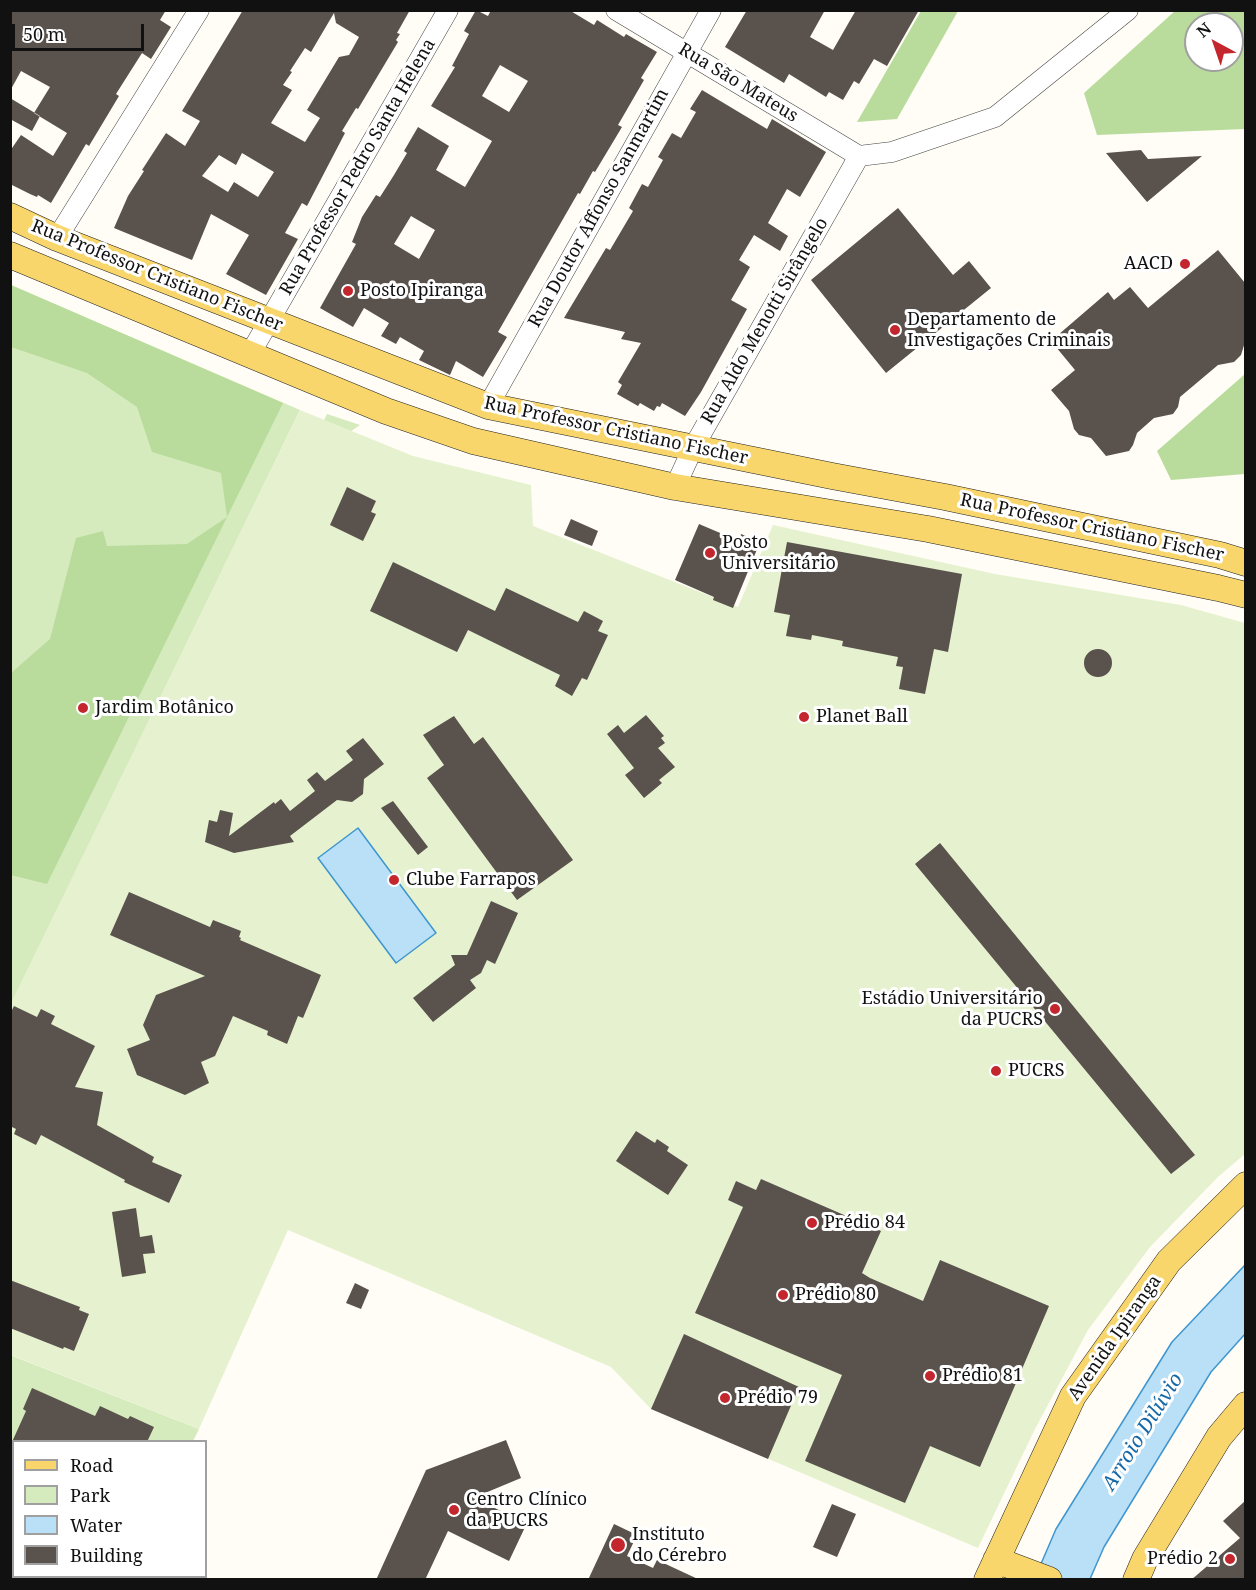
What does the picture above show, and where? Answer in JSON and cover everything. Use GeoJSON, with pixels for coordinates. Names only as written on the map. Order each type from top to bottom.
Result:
{"type":"FeatureCollection","features":[{"type":"Feature","properties":{"kind":"main road","name":"Rua Professor Cristiano Fischer"},"geometry":{"type":"LineString","coordinates":[[10,216],[57,238],[488,406],[945,497],[1220,555],[1245,563]]}},
{"type":"Feature","properties":{"kind":"main road","name":"Rua Professor Cristiano Fischer"},"geometry":{"type":"LineString","coordinates":[[10,255],[386,411],[473,441],[675,487],[939,531],[1245,595]]}},
{"type":"Feature","properties":{"kind":"main road"},"geometry":{"type":"LineString","coordinates":[[824,511],[832,476]]}},
{"type":"Feature","properties":{"kind":"main road","name":"Avenida Ipiranga"},"geometry":{"type":"LineString","coordinates":[[992,1570],[1073,1396],[1169,1261],[1245,1185]]}},
{"type":"Feature","properties":{"kind":"main road"},"geometry":{"type":"LineString","coordinates":[[1136,1580],[1145,1558],[1219,1437],[1245,1406]]}},
{"type":"Feature","properties":{"kind":"main road"},"geometry":{"type":"LineString","coordinates":[[992,1570],[1025,1570],[1049,1580]]}},
{"type":"Feature","properties":{"kind":"street"},"geometry":{"type":"LineString","coordinates":[[57,238],[199,10]]}},
{"type":"Feature","properties":{"kind":"street","name":"Rua Professor Pedro Santa Helena"},"geometry":{"type":"LineString","coordinates":[[250,354],[448,10]]}},
{"type":"Feature","properties":{"kind":"street","name":"Rua São Mateus"},"geometry":{"type":"LineString","coordinates":[[616,10],[859,156]]}},
{"type":"Feature","properties":{"kind":"street","name":"Rua Doutor Affonso Sanmartim"},"geometry":{"type":"LineString","coordinates":[[488,406],[711,10]]}},
{"type":"Feature","properties":{"kind":"street"},"geometry":{"type":"LineString","coordinates":[[859,156],[892,152],[995,117],[1128,10]]}},
{"type":"Feature","properties":{"kind":"street","name":"Rua Aldo Menotti Sirângelo"},"geometry":{"type":"LineString","coordinates":[[675,487],[693,448],[859,156]]}},
{"type":"Feature","properties":{"kind":"green space"},"geometry":{"type":"Polygon","coordinates":[[[1176,10],[1245,11],[1245,129],[1097,135],[1084,93],[1176,10]]]}},
{"type":"Feature","properties":{"kind":"green space"},"geometry":{"type":"Polygon","coordinates":[[[921,11],[958,11],[897,119],[857,122],[921,11]]]}},
{"type":"Feature","properties":{"kind":"green space","name":"Jardim Botânico"},"geometry":{"type":"Polygon","coordinates":[[[11,285],[300,410],[11,1005],[11,285]]]}},
{"type":"Feature","properties":{"kind":"green space"},"geometry":{"type":"Polygon","coordinates":[[[11,285],[283,403],[47,884],[11,875],[11,673],[50,639],[76,538],[103,531],[107,546],[187,544],[227,517],[221,473],[152,452],[137,407],[87,373],[11,347],[11,285]]]}},
{"type":"Feature","properties":{"kind":"green space"},"geometry":{"type":"Polygon","coordinates":[[[1245,374],[1245,474],[1171,480],[1157,451],[1245,374]]]}},
{"type":"Feature","properties":{"kind":"green space"},"geometry":{"type":"Polygon","coordinates":[[[300,410],[413,456],[531,485],[533,526],[738,607],[773,525],[995,574],[1181,605],[1245,623],[1245,1154],[1218,1177],[1150,1247],[1088,1330],[1035,1429],[978,1548],[651,1409],[611,1367],[288,1230],[199,1429],[11,1355],[10,1005],[300,410]]]}},
{"type":"Feature","properties":{"kind":"green space"},"geometry":{"type":"Polygon","coordinates":[[[327,414],[360,425],[304,463],[327,414]]]}},
{"type":"Feature","properties":{"kind":"green space"},"geometry":{"type":"Polygon","coordinates":[[[10,1355],[199,1429],[194,1440],[12,1440],[12,1578],[128,1578],[11,1579],[10,1355]]]}},
{"type":"Feature","properties":{"kind":"green space"},"geometry":{"type":"Polygon","coordinates":[[[10,1497],[12,1498],[12,1578],[128,1578],[127,1579],[11,1579],[10,1497]]]}},
{"type":"Feature","properties":{"kind":"water"},"geometry":{"type":"Polygon","coordinates":[[[358,828],[436,933],[396,963],[318,858],[358,828]]]}},
{"type":"Feature","properties":{"kind":"water","name":"Arroio Dilúvio"},"geometry":{"type":"Polygon","coordinates":[[[1245,1265],[1245,1334],[1211,1372],[1104,1547],[1090,1579],[1034,1580],[1056,1529],[1172,1342],[1245,1265]]]}},
{"type":"Feature","properties":{"kind":"building"},"geometry":{"type":"Polygon","coordinates":[[[10,10],[166,10],[160,20],[171,27],[151,59],[142,53],[116,94],[119,96],[89,146],[86,144],[51,203],[10,184],[10,151],[21,135],[53,156],[67,133],[34,113],[50,87],[21,71],[10,91],[10,10]]]}},
{"type":"Feature","properties":{"kind":"building"},"geometry":{"type":"Polygon","coordinates":[[[243,10],[410,10],[397,33],[400,34],[396,40],[398,42],[358,109],[356,108],[342,131],[345,133],[307,206],[302,203],[285,233],[298,239],[266,295],[226,274],[249,235],[211,214],[192,260],[114,228],[128,196],[144,171],[142,170],[166,133],[185,146],[200,121],[182,111],[243,10]],[[334,13],[311,52],[305,48],[290,71],[292,72],[283,85],[292,90],[271,123],[305,142],[320,118],[307,110],[339,57],[349,55],[359,37],[336,23],[334,13]],[[242,153],[236,165],[219,155],[202,176],[228,192],[234,182],[258,197],[274,172],[242,153]]]}},
{"type":"Feature","properties":{"kind":"building"},"geometry":{"type":"Polygon","coordinates":[[[476,10],[488,16],[491,10],[569,10],[594,25],[597,20],[624,37],[626,34],[657,52],[641,78],[644,80],[618,125],[622,127],[595,172],[593,171],[580,194],[578,193],[498,332],[507,337],[483,377],[456,361],[450,375],[419,360],[424,351],[400,337],[396,344],[381,336],[389,323],[364,308],[353,327],[320,308],[356,244],[352,242],[362,217],[376,195],[380,197],[394,175],[418,127],[449,146],[436,170],[465,187],[492,141],[431,106],[455,67],[452,66],[469,34],[464,31],[476,10]],[[500,65],[482,96],[509,112],[528,81],[500,65]],[[411,216],[394,244],[419,259],[435,230],[411,216]]]}},
{"type":"Feature","properties":{"kind":"building"},"geometry":{"type":"Polygon","coordinates":[[[747,10],[825,10],[810,37],[833,50],[856,10],[919,10],[887,66],[874,59],[859,84],[854,81],[843,100],[829,92],[826,97],[789,74],[784,83],[725,47],[747,10]]]}},
{"type":"Feature","properties":{"kind":"building"},"geometry":{"type":"Polygon","coordinates":[[[702,90],[767,129],[772,119],[826,152],[800,197],[787,189],[768,223],[788,236],[780,251],[754,235],[739,260],[750,267],[731,300],[747,309],[701,392],[685,416],[662,403],[654,411],[640,403],[638,406],[617,394],[622,385],[618,382],[641,343],[621,339],[625,332],[564,318],[606,248],[610,250],[633,211],[629,208],[642,184],[648,187],[663,160],[658,157],[672,133],[681,138],[696,112],[690,109],[702,90]]]}},
{"type":"Feature","properties":{"kind":"building"},"geometry":{"type":"Polygon","coordinates":[[[10,98],[40,116],[32,131],[10,119],[10,98]]]}},
{"type":"Feature","properties":{"kind":"building"},"geometry":{"type":"Polygon","coordinates":[[[1141,150],[1148,159],[1202,156],[1147,202],[1106,153],[1141,150]]]}},
{"type":"Feature","properties":{"kind":"building","name":"Departamento de Investigações Criminais"},"geometry":{"type":"Polygon","coordinates":[[[898,208],[953,275],[969,261],[991,288],[886,373],[811,280],[898,208]]]}},
{"type":"Feature","properties":{"kind":"building"},"geometry":{"type":"Polygon","coordinates":[[[1218,250],[1245,283],[1245,342],[1241,355],[1234,362],[1218,365],[1180,397],[1178,407],[1173,414],[1154,418],[1137,433],[1129,451],[1106,456],[1091,438],[1079,435],[1074,429],[1069,411],[1051,390],[1075,370],[1051,341],[1108,292],[1114,300],[1130,287],[1148,308],[1218,250]]]}},
{"type":"Feature","properties":{"kind":"building"},"geometry":{"type":"Polygon","coordinates":[[[347,487],[376,501],[371,512],[376,514],[363,541],[330,525],[347,487]]]}},
{"type":"Feature","properties":{"kind":"building"},"geometry":{"type":"Polygon","coordinates":[[[571,519],[598,531],[592,546],[564,535],[571,519]]]}},
{"type":"Feature","properties":{"kind":"building"},"geometry":{"type":"Polygon","coordinates":[[[699,524],[739,541],[741,534],[760,542],[733,608],[675,580],[699,524]]]}},
{"type":"Feature","properties":{"kind":"building"},"geometry":{"type":"Polygon","coordinates":[[[787,542],[962,574],[948,652],[934,649],[925,694],[899,689],[903,667],[896,666],[898,657],[842,646],[843,641],[812,635],[811,640],[786,636],[790,615],[774,612],[787,542]]]}},
{"type":"Feature","properties":{"kind":"building"},"geometry":{"type":"Polygon","coordinates":[[[393,562],[495,611],[506,588],[578,622],[584,611],[603,621],[598,631],[608,635],[587,680],[582,678],[572,696],[555,686],[560,675],[468,630],[457,652],[370,611],[393,562]]]}},
{"type":"Feature","properties":{"kind":"building"},"geometry":{"type":"Polygon","coordinates":[[[1098,649],[1108,653],[1112,663],[1108,673],[1098,677],[1088,673],[1084,663],[1088,653],[1098,649]]]}},
{"type":"Feature","properties":{"kind":"building"},"geometry":{"type":"Polygon","coordinates":[[[646,715],[664,736],[661,738],[665,743],[658,748],[675,767],[659,780],[662,783],[644,798],[625,775],[634,768],[607,734],[618,725],[624,733],[646,715]]]}},
{"type":"Feature","properties":{"kind":"building"},"geometry":{"type":"Polygon","coordinates":[[[454,716],[474,744],[483,737],[573,860],[517,900],[427,778],[444,765],[423,735],[454,716]]]}},
{"type":"Feature","properties":{"kind":"building"},"geometry":{"type":"Polygon","coordinates":[[[363,738],[384,764],[364,779],[363,794],[352,802],[337,800],[290,836],[294,842],[234,853],[205,842],[209,820],[217,822],[220,810],[233,813],[229,836],[281,799],[290,811],[315,791],[307,780],[317,772],[325,781],[353,760],[346,751],[363,738]]]}},
{"type":"Feature","properties":{"kind":"building"},"geometry":{"type":"Polygon","coordinates":[[[393,801],[428,847],[418,855],[381,808],[393,801]]]}},
{"type":"Feature","properties":{"kind":"building","name":"Estádio Universitário da PUCRS"},"geometry":{"type":"Polygon","coordinates":[[[940,843],[1195,1155],[1171,1174],[915,864],[940,843]]]}},
{"type":"Feature","properties":{"kind":"building"},"geometry":{"type":"Polygon","coordinates":[[[129,892],[210,927],[213,920],[241,931],[240,940],[321,975],[303,1018],[298,1016],[287,1044],[267,1035],[268,1031],[233,1016],[215,1056],[201,1062],[209,1083],[185,1095],[137,1075],[127,1049],[150,1040],[143,1025],[156,995],[205,976],[110,935],[129,892]]]}},
{"type":"Feature","properties":{"kind":"building"},"geometry":{"type":"Polygon","coordinates":[[[491,901],[518,913],[495,964],[487,960],[481,973],[470,980],[476,988],[433,1022],[413,998],[455,965],[451,955],[467,955],[491,901]]]}},
{"type":"Feature","properties":{"kind":"building"},"geometry":{"type":"Polygon","coordinates":[[[14,1006],[37,1017],[41,1009],[55,1016],[51,1024],[95,1046],[75,1087],[103,1092],[97,1125],[154,1157],[152,1162],[182,1175],[169,1203],[124,1182],[125,1180],[41,1135],[36,1145],[14,1134],[16,1129],[10,1126],[10,1014],[14,1006]]]}},
{"type":"Feature","properties":{"kind":"building"},"geometry":{"type":"Polygon","coordinates":[[[636,1131],[655,1143],[657,1139],[669,1147],[667,1151],[688,1165],[668,1195],[616,1161],[636,1131]]]}},
{"type":"Feature","properties":{"kind":"building"},"geometry":{"type":"Polygon","coordinates":[[[761,1179],[881,1231],[862,1273],[870,1278],[923,1301],[940,1260],[1049,1306],[980,1467],[930,1446],[905,1503],[805,1461],[842,1375],[695,1313],[743,1207],[728,1200],[736,1181],[756,1190],[761,1179]]]}},
{"type":"Feature","properties":{"kind":"building"},"geometry":{"type":"Polygon","coordinates":[[[136,1208],[140,1237],[152,1235],[155,1253],[143,1254],[146,1273],[122,1277],[112,1212],[136,1208]]]}},
{"type":"Feature","properties":{"kind":"building"},"geometry":{"type":"Polygon","coordinates":[[[10,1280],[80,1307],[79,1310],[89,1314],[74,1351],[64,1347],[63,1349],[10,1328],[10,1280]]]}},
{"type":"Feature","properties":{"kind":"building"},"geometry":{"type":"Polygon","coordinates":[[[355,1283],[369,1290],[361,1309],[346,1303],[355,1283]]]}},
{"type":"Feature","properties":{"kind":"building","name":"Prédio 79"},"geometry":{"type":"Polygon","coordinates":[[[684,1334],[799,1387],[768,1459],[651,1409],[684,1334]]]}},
{"type":"Feature","properties":{"kind":"building"},"geometry":{"type":"Polygon","coordinates":[[[32,1388],[95,1416],[100,1406],[128,1419],[130,1416],[154,1427],[148,1440],[13,1440],[26,1411],[23,1409],[32,1388]]]}},
{"type":"Feature","properties":{"kind":"building","name":"Centro Clínico da PUCRS"},"geometry":{"type":"Polygon","coordinates":[[[506,1440],[521,1478],[473,1498],[527,1523],[509,1561],[448,1531],[425,1580],[376,1580],[426,1470],[506,1440]]]}},
{"type":"Feature","properties":{"kind":"building","name":"Prédio 2"},"geometry":{"type":"Polygon","coordinates":[[[1245,1501],[1245,1580],[1191,1580],[1240,1538],[1223,1521],[1245,1501]]]}},
{"type":"Feature","properties":{"kind":"building"},"geometry":{"type":"Polygon","coordinates":[[[832,1504],[856,1514],[837,1557],[813,1547],[832,1504]]]}},
{"type":"Feature","properties":{"kind":"building","name":"Instituto do Cérebro"},"geometry":{"type":"Polygon","coordinates":[[[614,1524],[637,1535],[627,1556],[653,1568],[657,1560],[700,1580],[588,1580],[614,1524]]]}},
{"type":"Feature","properties":{"kind":"place","name":"AACD"},"geometry":{"type":"Point","coordinates":[1185,264]}},
{"type":"Feature","properties":{"kind":"place","name":"Posto Ipiranga"},"geometry":{"type":"Point","coordinates":[348,291]}},
{"type":"Feature","properties":{"kind":"place","name":"Departamento de Investigações Criminais"},"geometry":{"type":"Point","coordinates":[895,330]}},
{"type":"Feature","properties":{"kind":"place","name":"Posto Universitário"},"geometry":{"type":"Point","coordinates":[710,553]}},
{"type":"Feature","properties":{"kind":"place","name":"Jardim Botânico"},"geometry":{"type":"Point","coordinates":[83,708]}},
{"type":"Feature","properties":{"kind":"place","name":"Planet Ball"},"geometry":{"type":"Point","coordinates":[804,717]}},
{"type":"Feature","properties":{"kind":"place","name":"Clube Farrapos"},"geometry":{"type":"Point","coordinates":[394,880]}},
{"type":"Feature","properties":{"kind":"place","name":"Estádio Universitário da PUCRS"},"geometry":{"type":"Point","coordinates":[1055,1009]}},
{"type":"Feature","properties":{"kind":"place","name":"PUCRS"},"geometry":{"type":"Point","coordinates":[996,1071]}},
{"type":"Feature","properties":{"kind":"place","name":"Prédio 84"},"geometry":{"type":"Point","coordinates":[812,1223]}},
{"type":"Feature","properties":{"kind":"place","name":"Prédio 80"},"geometry":{"type":"Point","coordinates":[783,1295]}},
{"type":"Feature","properties":{"kind":"place","name":"Prédio 81"},"geometry":{"type":"Point","coordinates":[930,1376]}},
{"type":"Feature","properties":{"kind":"place","name":"Prédio 79"},"geometry":{"type":"Point","coordinates":[725,1398]}},
{"type":"Feature","properties":{"kind":"place","name":"Centro Clínico da PUCRS"},"geometry":{"type":"Point","coordinates":[454,1510]}},
{"type":"Feature","properties":{"kind":"place","name":"Instituto do Cérebro"},"geometry":{"type":"Point","coordinates":[618,1545]}},
{"type":"Feature","properties":{"kind":"place","name":"Prédio 2"},"geometry":{"type":"Point","coordinates":[1230,1559]}}]}
